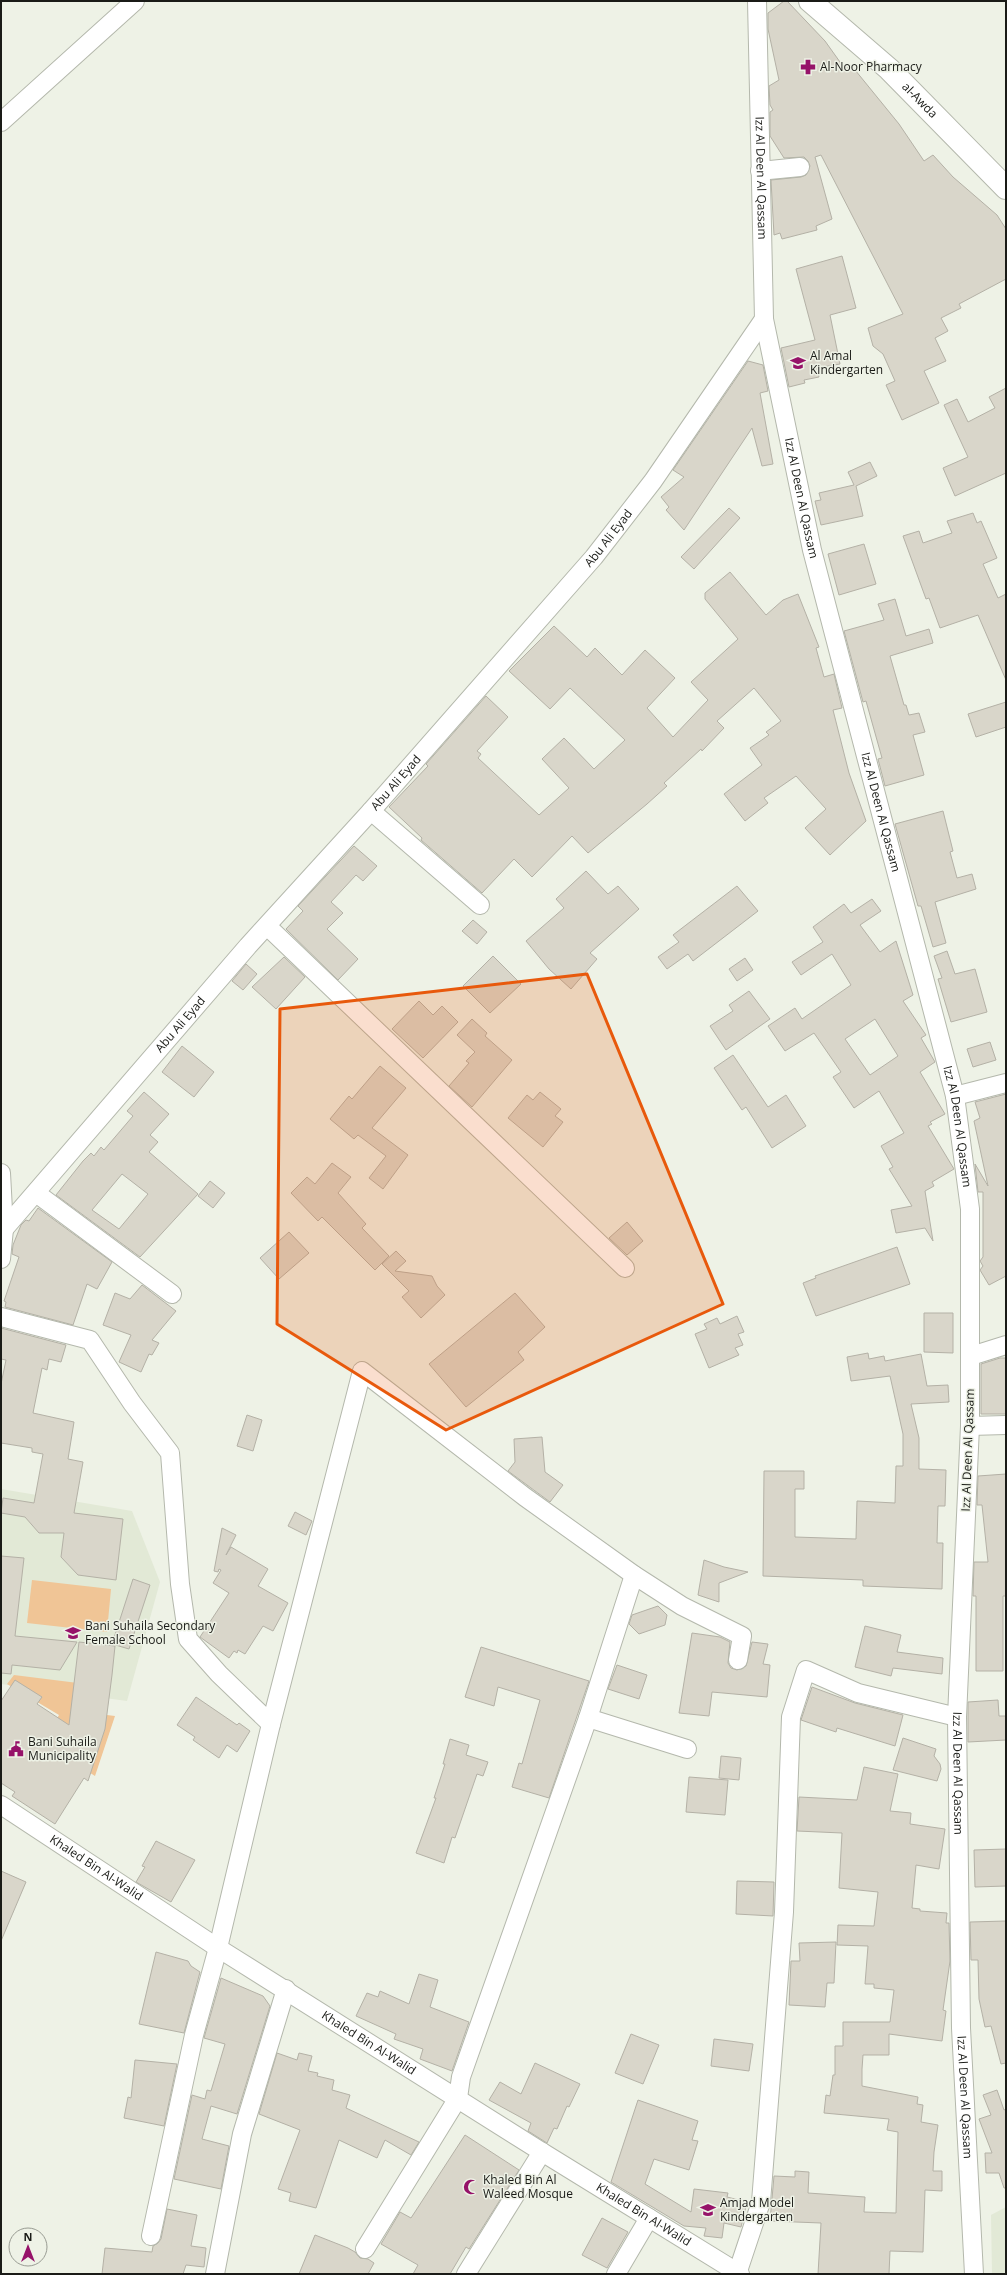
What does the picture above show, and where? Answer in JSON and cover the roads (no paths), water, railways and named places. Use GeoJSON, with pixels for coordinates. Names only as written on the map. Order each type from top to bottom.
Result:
{"type":"FeatureCollection","features":[{"type":"Feature","properties":{"kind":"main road","name":"al-Awda"},"geometry":{"type":"LineString","coordinates":[[810,1],[888,69],[1006,188]]}},
{"type":"Feature","properties":{"kind":"street"},"geometry":{"type":"LineString","coordinates":[[1,122],[135,1]]}},
{"type":"Feature","properties":{"kind":"street","name":"Izz Al Deen Al Qassam"},"geometry":{"type":"LineString","coordinates":[[757,1],[764,318],[812,550],[955,1096],[970,1210],[970,1426],[957,1717],[961,2028],[974,2274]]}},
{"type":"Feature","properties":{"kind":"street"},"geometry":{"type":"LineString","coordinates":[[760,172],[800,167]]}},
{"type":"Feature","properties":{"kind":"street","name":"Abu Ali Eyad"},"geometry":{"type":"LineString","coordinates":[[4,1229],[267,926],[371,811],[594,557],[653,481],[764,318]]}},
{"type":"Feature","properties":{"kind":"street"},"geometry":{"type":"LineString","coordinates":[[371,811],[480,905]]}},
{"type":"Feature","properties":{"kind":"street"},"geometry":{"type":"LineString","coordinates":[[267,926],[625,1268]]}},
{"type":"Feature","properties":{"kind":"street"},"geometry":{"type":"LineString","coordinates":[[955,1096],[1006,1083]]}},
{"type":"Feature","properties":{"kind":"street"},"geometry":{"type":"LineString","coordinates":[[1,1173],[4,1229],[1,1259]]}},
{"type":"Feature","properties":{"kind":"street"},"geometry":{"type":"LineString","coordinates":[[36,1193],[172,1294]]}},
{"type":"Feature","properties":{"kind":"street"},"geometry":{"type":"LineString","coordinates":[[1,1317],[90,1340],[132,1403],[170,1453],[180,1584],[188,1639],[219,1674],[271,1724]]}},
{"type":"Feature","properties":{"kind":"street"},"geometry":{"type":"LineString","coordinates":[[971,1356],[1006,1345]]}},
{"type":"Feature","properties":{"kind":"street"},"geometry":{"type":"LineString","coordinates":[[151,2236],[194,2035],[218,1948],[271,1724],[362,1371],[525,1497],[634,1575],[682,1606],[742,1636],[738,1660]]}},
{"type":"Feature","properties":{"kind":"street"},"geometry":{"type":"LineString","coordinates":[[970,1426],[1006,1425]]}},
{"type":"Feature","properties":{"kind":"street"},"geometry":{"type":"LineString","coordinates":[[366,2249],[458,2098],[461,2077],[588,1718],[634,1575]]}},
{"type":"Feature","properties":{"kind":"street"},"geometry":{"type":"LineString","coordinates":[[738,2273],[761,2202],[784,1912],[792,1717],[806,1670],[858,1693],[957,1717]]}},
{"type":"Feature","properties":{"kind":"street"},"geometry":{"type":"LineString","coordinates":[[588,1718],[687,1749]]}},
{"type":"Feature","properties":{"kind":"street","name":"Khaled Bin Al-Walid"},"geometry":{"type":"LineString","coordinates":[[1,1805],[73,1854],[218,1948],[286,1989],[542,2152],[738,2273]]}},
{"type":"Feature","properties":{"kind":"street"},"geometry":{"type":"LineString","coordinates":[[215,2274],[242,2134],[286,1989]]}},
{"type":"Feature","properties":{"kind":"street"},"geometry":{"type":"LineString","coordinates":[[466,2274],[542,2152]]}},
{"type":"Feature","properties":{"kind":"street"},"geometry":{"type":"LineString","coordinates":[[616,2274],[650,2218]]}},
{"type":"Feature","properties":{"kind":"place","name":"Al-Noor Pharmacy"},"geometry":{"type":"Point","coordinates":[808,67]}},
{"type":"Feature","properties":{"kind":"place","name":"Al Amal Kindergarten"},"geometry":{"type":"Point","coordinates":[798,363]}},
{"type":"Feature","properties":{"kind":"place","name":"Bani Suhaila Secondary Female School"},"geometry":{"type":"Point","coordinates":[73,1633]}},
{"type":"Feature","properties":{"kind":"place","name":"Bani Suhaila Municipality"},"geometry":{"type":"Point","coordinates":[16,1749]}},
{"type":"Feature","properties":{"kind":"place","name":"Khaled Bin Al Waleed Mosque"},"geometry":{"type":"Point","coordinates":[471,2187]}},
{"type":"Feature","properties":{"kind":"place","name":"Amjad Model Kindergarten"},"geometry":{"type":"Point","coordinates":[708,2210]}}]}
